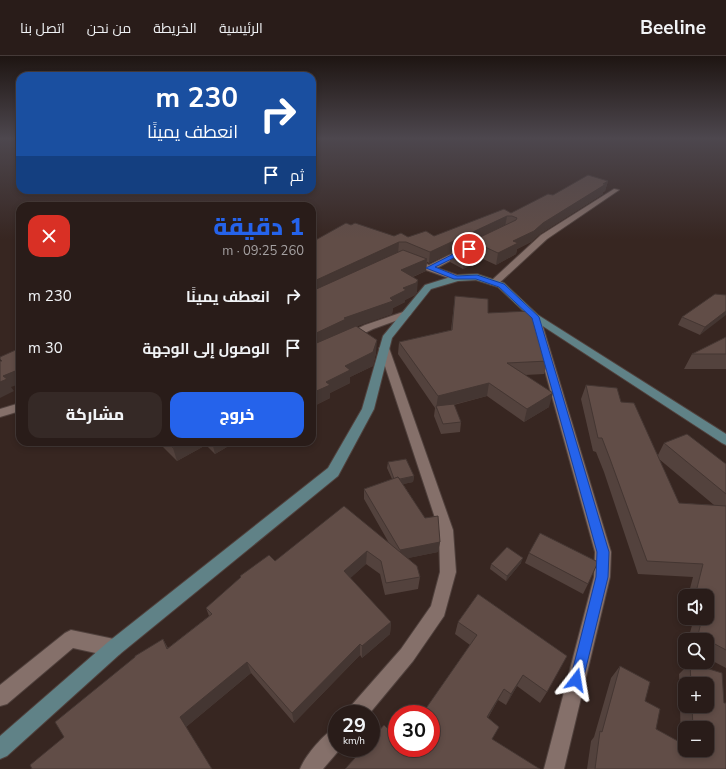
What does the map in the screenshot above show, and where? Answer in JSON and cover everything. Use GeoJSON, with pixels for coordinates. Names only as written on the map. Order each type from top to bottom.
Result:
{"type":"FeatureCollection","features":[{"type":"Feature","properties":{"kind":"street"},"geometry":{"type":"LineString","coordinates":[[494,283],[544,237],[616,190]]}},
{"type":"Feature","properties":{"kind":"street"},"geometry":{"type":"LineString","coordinates":[[429,268],[469,249]]}},
{"type":"Feature","properties":{"kind":"street"},"geometry":{"type":"LineString","coordinates":[[402,257],[457,278]]}},
{"type":"Feature","properties":{"kind":"street"},"geometry":{"type":"LineString","coordinates":[[0,749],[114,648],[333,472],[368,409],[387,338],[428,287],[457,278],[477,277],[501,285],[536,317],[726,440]]}},
{"type":"Feature","properties":{"kind":"street"},"geometry":{"type":"LineString","coordinates":[[340,340],[369,327],[406,314]]}},
{"type":"Feature","properties":{"kind":"street"},"geometry":{"type":"LineString","coordinates":[[536,317],[603,552],[602,577],[554,769]]}},
{"type":"Feature","properties":{"kind":"street"},"geometry":{"type":"LineString","coordinates":[[364,705],[406,655],[438,610],[448,572],[446,530],[384,348]]}},
{"type":"Feature","properties":{"kind":"street"},"geometry":{"type":"LineString","coordinates":[[0,413],[16,408]]}},
{"type":"Feature","properties":{"kind":"street"},"geometry":{"type":"LineString","coordinates":[[0,697],[71,639],[114,648]]}},
{"type":"Feature","properties":{"kind":"street"},"geometry":{"type":"LineString","coordinates":[[310,769],[328,748]]}},
{"type":"Feature","properties":{"kind":"building"},"geometry":{"type":"Polygon","coordinates":[[[588,175],[608,181],[603,184],[606,184],[543,223],[534,231],[513,241],[518,243],[498,253],[485,247],[465,257],[451,251],[516,220],[517,218],[507,216],[430,252],[406,242],[399,242],[316,280],[316,240],[346,223],[351,225],[355,223],[394,236],[401,233],[408,237],[426,231],[434,236],[504,209],[511,213],[548,194],[553,195],[588,175]]]}},
{"type":"Feature","properties":{"kind":"building"},"geometry":{"type":"Polygon","coordinates":[[[403,250],[427,259],[401,270],[418,280],[416,283],[403,288],[406,290],[390,298],[393,301],[344,318],[346,319],[316,333],[316,289],[403,250]]]}},
{"type":"Feature","properties":{"kind":"building"},"geometry":{"type":"Polygon","coordinates":[[[715,294],[726,295],[726,311],[705,327],[682,317],[715,294]]]}},
{"type":"Feature","properties":{"kind":"building"},"geometry":{"type":"Polygon","coordinates":[[[455,296],[488,299],[488,313],[529,311],[539,329],[548,361],[507,363],[553,393],[527,409],[489,383],[438,396],[399,342],[452,330],[455,296]]]}},
{"type":"Feature","properties":{"kind":"building"},"geometry":{"type":"Polygon","coordinates":[[[356,326],[377,340],[373,352],[345,366],[350,370],[326,382],[330,385],[316,391],[316,343],[356,326]]]}},
{"type":"Feature","properties":{"kind":"building"},"geometry":{"type":"Polygon","coordinates":[[[726,337],[726,354],[692,354],[726,337]]]}},
{"type":"Feature","properties":{"kind":"building"},"geometry":{"type":"Polygon","coordinates":[[[16,350],[16,371],[3,376],[7,379],[0,382],[0,361],[2,361],[0,357],[16,350]]]}},
{"type":"Feature","properties":{"kind":"building"},"geometry":{"type":"Polygon","coordinates":[[[586,385],[617,388],[621,402],[634,403],[679,503],[726,506],[726,650],[714,644],[714,633],[698,633],[700,625],[714,625],[714,589],[697,589],[703,564],[647,561],[602,438],[598,438],[586,385]]]}},
{"type":"Feature","properties":{"kind":"building"},"geometry":{"type":"Polygon","coordinates":[[[454,404],[461,422],[443,424],[436,406],[454,404]]]}},
{"type":"Feature","properties":{"kind":"building"},"geometry":{"type":"Polygon","coordinates":[[[687,434],[726,464],[726,494],[664,443],[687,434]]]}},
{"type":"Feature","properties":{"kind":"building"},"geometry":{"type":"Polygon","coordinates":[[[406,459],[414,476],[400,479],[398,477],[394,479],[388,462],[406,459]]]}},
{"type":"Feature","properties":{"kind":"building"},"geometry":{"type":"Polygon","coordinates":[[[398,477],[425,518],[438,516],[440,542],[400,550],[364,489],[398,477]]]}},
{"type":"Feature","properties":{"kind":"building"},"geometry":{"type":"Polygon","coordinates":[[[344,506],[417,566],[420,577],[386,583],[381,561],[367,551],[344,571],[391,622],[362,646],[360,644],[292,713],[247,662],[180,717],[212,769],[32,769],[30,765],[64,737],[55,722],[135,656],[163,639],[167,649],[212,614],[206,608],[241,577],[240,576],[269,555],[275,561],[344,506]]]}},
{"type":"Feature","properties":{"kind":"building"},"geometry":{"type":"Polygon","coordinates":[[[540,533],[598,562],[588,584],[529,553],[540,533]]]}},
{"type":"Feature","properties":{"kind":"building"},"geometry":{"type":"Polygon","coordinates":[[[507,547],[523,558],[507,576],[491,564],[507,547]]]}},
{"type":"Feature","properties":{"kind":"building"},"geometry":{"type":"Polygon","coordinates":[[[478,594],[567,656],[547,692],[523,675],[511,694],[504,689],[487,717],[499,727],[492,739],[540,769],[345,769],[356,757],[380,757],[380,730],[384,725],[388,729],[388,757],[440,757],[440,705],[428,705],[477,635],[458,622],[478,594]]]}},
{"type":"Feature","properties":{"kind":"building"},"geometry":{"type":"Polygon","coordinates":[[[620,666],[650,682],[645,701],[660,709],[656,729],[678,741],[678,757],[714,757],[714,721],[693,721],[692,713],[714,713],[714,677],[691,677],[690,669],[709,669],[722,673],[724,703],[726,703],[726,769],[595,769],[600,731],[602,732],[620,666]]]}},
{"type":"Feature","properties":{"kind":"route"},"geometry":{"type":"LineString","coordinates":[[469,249],[429,268],[457,278],[477,277],[501,285],[536,317],[603,552],[602,577],[576,680]]}}]}
